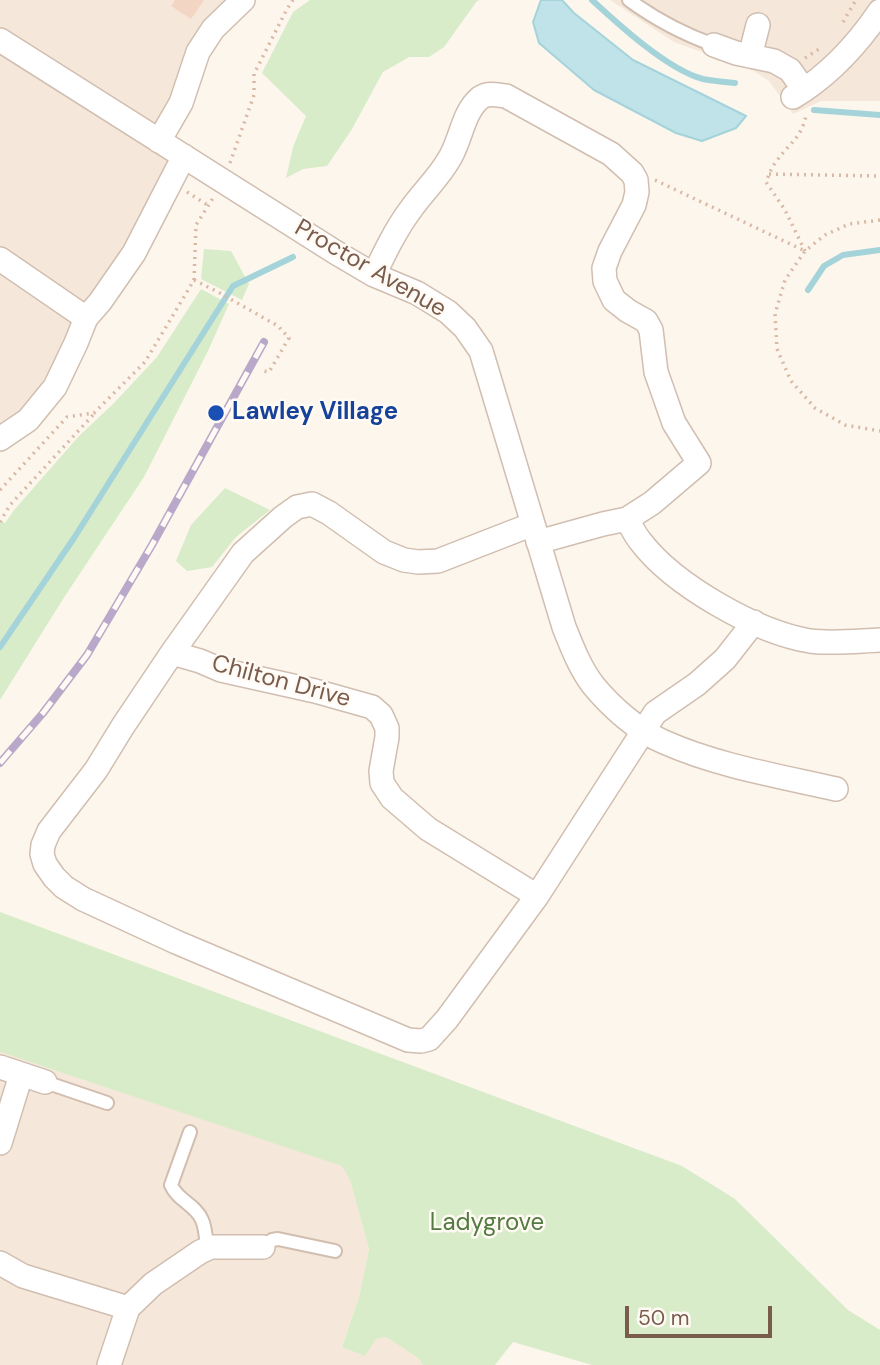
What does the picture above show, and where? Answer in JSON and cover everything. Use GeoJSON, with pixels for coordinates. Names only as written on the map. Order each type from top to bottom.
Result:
{"type":"FeatureCollection","features":[{"type":"Feature","properties":{"kind":"street"},"geometry":{"type":"LineString","coordinates":[[159,141],[181,103],[198,52],[230,4]]}},
{"type":"Feature","properties":{"kind":"street"},"geometry":{"type":"LineString","coordinates":[[714,45],[774,61],[790,70],[799,94],[839,62],[880,11]]}},
{"type":"Feature","properties":{"kind":"street"},"geometry":{"type":"LineString","coordinates":[[750,56],[758,25]]}},
{"type":"Feature","properties":{"kind":"street","name":"Proctor Avenue"},"geometry":{"type":"LineString","coordinates":[[0,40],[335,252],[374,275],[417,293],[448,312],[465,328],[481,351],[564,627],[576,658],[593,684],[642,730],[663,742],[740,767],[836,789]]}},
{"type":"Feature","properties":{"kind":"street"},"geometry":{"type":"LineString","coordinates":[[374,275],[400,226],[447,163],[456,148],[468,114],[484,95],[506,96],[611,154],[636,180],[634,205],[610,251],[604,268],[605,281],[614,300],[640,316],[651,330],[656,372],[674,423],[699,463],[652,503],[627,519],[535,533]]}},
{"type":"Feature","properties":{"kind":"street"},"geometry":{"type":"LineString","coordinates":[[0,439],[28,421],[55,387],[86,318],[134,253],[184,156]]}},
{"type":"Feature","properties":{"kind":"street"},"geometry":{"type":"LineString","coordinates":[[0,259],[86,318]]}},
{"type":"Feature","properties":{"kind":"street","name":"Chilton Drive"},"geometry":{"type":"LineString","coordinates":[[535,533],[438,561],[404,561],[384,552],[329,513],[312,505],[297,507],[243,553],[172,653],[221,670],[372,707],[381,715],[387,728],[381,771],[382,783],[392,798],[428,829],[537,896]]}},
{"type":"Feature","properties":{"kind":"street"},"geometry":{"type":"LineString","coordinates":[[627,519],[639,540],[678,578],[693,590],[754,622],[813,641],[880,640]]}},
{"type":"Feature","properties":{"kind":"street"},"geometry":{"type":"LineString","coordinates":[[172,653],[96,770],[49,831],[43,845],[45,864],[64,887],[83,899],[176,942],[408,1040],[421,1041],[429,1038],[447,1019],[537,896],[655,713],[697,684],[725,659],[754,622]]}},
{"type":"Feature","properties":{"kind":"street"},"geometry":{"type":"LineString","coordinates":[[0,1143],[10,1071],[45,1082]]}},
{"type":"Feature","properties":{"kind":"street"},"geometry":{"type":"LineString","coordinates":[[109,1365],[128,1308],[153,1284],[211,1247],[263,1247]]}},
{"type":"Feature","properties":{"kind":"street"},"geometry":{"type":"LineString","coordinates":[[0,1263],[23,1276],[128,1308]]}},
{"type":"Feature","properties":{"kind":"lane"},"geometry":{"type":"LineString","coordinates":[[629,0],[653,17],[714,45]]}},
{"type":"Feature","properties":{"kind":"lane"},"geometry":{"type":"LineString","coordinates":[[45,1082],[107,1103]]}},
{"type":"Feature","properties":{"kind":"lane"},"geometry":{"type":"LineString","coordinates":[[190,1132],[171,1185],[174,1192],[202,1218],[206,1249]]}},
{"type":"Feature","properties":{"kind":"lane"},"geometry":{"type":"LineString","coordinates":[[263,1247],[278,1239],[335,1251]]}},
{"type":"Feature","properties":{"kind":"path"},"geometry":{"type":"LineString","coordinates":[[0,522],[10,505],[145,362],[194,280],[196,225],[223,181],[254,95],[254,74],[293,0]]}},
{"type":"Feature","properties":{"kind":"path"},"geometry":{"type":"LineString","coordinates":[[842,24],[856,0]]}},
{"type":"Feature","properties":{"kind":"path"},"geometry":{"type":"LineString","coordinates":[[790,70],[821,47]]}},
{"type":"Feature","properties":{"kind":"path"},"geometry":{"type":"LineString","coordinates":[[799,94],[807,103],[802,128],[798,137],[778,159],[766,182],[785,210],[805,251]]}},
{"type":"Feature","properties":{"kind":"path"},"geometry":{"type":"LineString","coordinates":[[769,174],[880,176]]}},
{"type":"Feature","properties":{"kind":"path"},"geometry":{"type":"LineString","coordinates":[[645,175],[805,251]]}},
{"type":"Feature","properties":{"kind":"path"},"geometry":{"type":"LineString","coordinates":[[180,187],[209,206]]}},
{"type":"Feature","properties":{"kind":"path"},"geometry":{"type":"LineString","coordinates":[[880,220],[849,224],[825,234],[805,251],[785,280],[775,314],[777,349],[791,382],[815,408],[845,425],[880,431]]}},
{"type":"Feature","properties":{"kind":"path"},"geometry":{"type":"LineString","coordinates":[[194,280],[278,326],[289,338],[269,372],[263,371]]}},
{"type":"Feature","properties":{"kind":"path"},"geometry":{"type":"LineString","coordinates":[[0,490],[67,417],[94,413]]}},
{"type":"Feature","properties":{"kind":"shaded area"},"geometry":{"type":"Polygon","coordinates":[[[0,0],[254,0],[206,58],[172,140],[186,174],[0,450],[0,0]]]}},
{"type":"Feature","properties":{"kind":"shaded area"},"geometry":{"type":"Polygon","coordinates":[[[610,0],[880,0],[880,101],[821,101],[793,114],[769,81],[754,71],[674,42],[610,0]]]}},
{"type":"Feature","properties":{"kind":"shaded area"},"geometry":{"type":"Polygon","coordinates":[[[0,1052],[342,1165],[350,1179],[369,1249],[359,1297],[342,1347],[386,1337],[418,1358],[423,1365],[0,1365],[0,1052]]]}},
{"type":"Feature","properties":{"kind":"green space"},"geometry":{"type":"Polygon","coordinates":[[[310,0],[480,0],[444,47],[429,57],[409,57],[383,72],[352,129],[327,166],[303,169],[286,178],[293,147],[306,116],[262,73],[293,12],[310,0]]]}},
{"type":"Feature","properties":{"kind":"green space"},"geometry":{"type":"Polygon","coordinates":[[[204,249],[231,251],[249,284],[242,300],[201,279],[204,249]]]}},
{"type":"Feature","properties":{"kind":"green space"},"geometry":{"type":"Polygon","coordinates":[[[201,289],[229,304],[207,353],[144,477],[0,700],[0,520],[5,523],[78,437],[157,357],[201,289]]]}},
{"type":"Feature","properties":{"kind":"green space"},"geometry":{"type":"Polygon","coordinates":[[[225,488],[270,510],[236,537],[212,567],[187,571],[176,561],[191,525],[225,488]]]}},
{"type":"Feature","properties":{"kind":"green space","name":"Ladygrove"},"geometry":{"type":"Polygon","coordinates":[[[0,912],[682,1166],[735,1199],[848,1310],[880,1330],[880,1365],[592,1365],[513,1342],[495,1365],[423,1365],[418,1358],[386,1337],[376,1339],[365,1356],[342,1347],[359,1297],[369,1249],[350,1180],[342,1166],[0,1052],[0,912]]]}},
{"type":"Feature","properties":{"kind":"water"},"geometry":{"type":"Polygon","coordinates":[[[541,0],[562,0],[574,13],[633,60],[746,116],[736,128],[702,141],[676,133],[594,90],[539,43],[533,22],[541,0]]]}},
{"type":"Feature","properties":{"kind":"building"},"geometry":{"type":"Polygon","coordinates":[[[175,0],[204,0],[191,19],[171,6],[175,0]]]}},
{"type":"Feature","properties":{"kind":"waterway"},"geometry":{"type":"LineString","coordinates":[[592,0],[644,45],[675,66],[703,79],[735,83]]}},
{"type":"Feature","properties":{"kind":"waterway"},"geometry":{"type":"LineString","coordinates":[[814,110],[880,115]]}},
{"type":"Feature","properties":{"kind":"waterway"},"geometry":{"type":"LineString","coordinates":[[808,290],[824,266],[843,255],[880,250]]}},
{"type":"Feature","properties":{"kind":"waterway"},"geometry":{"type":"LineString","coordinates":[[0,647],[74,538],[233,286],[293,257]]}},
{"type":"Feature","properties":{"kind":"railway"},"geometry":{"type":"LineString","coordinates":[[0,763],[43,713],[87,655],[152,545],[264,342]]}},
{"type":"Feature","properties":{"kind":"place","name":"Lawley Village"},"geometry":{"type":"Point","coordinates":[216,413]}}]}
